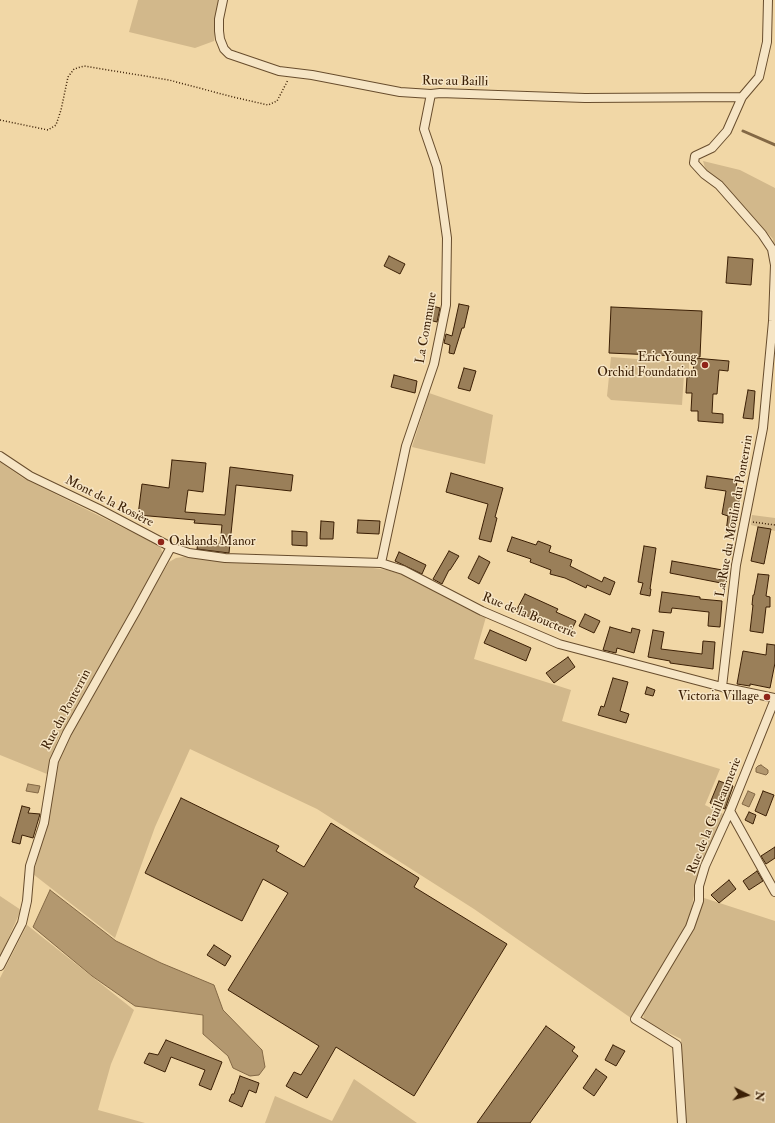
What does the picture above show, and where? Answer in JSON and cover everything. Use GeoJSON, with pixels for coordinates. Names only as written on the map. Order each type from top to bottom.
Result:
{"type":"FeatureCollection","features":[{"type":"Feature","properties":{"kind":"street","name":"Rue au Bailli"},"geometry":{"type":"LineString","coordinates":[[223,0],[219,20],[219,31],[224,49],[229,54],[279,71],[400,92],[431,94],[440,92],[585,98],[742,97]]}},
{"type":"Feature","properties":{"kind":"street"},"geometry":{"type":"LineString","coordinates":[[742,97],[759,77],[767,42],[768,0]]}},
{"type":"Feature","properties":{"kind":"street","name":"La Commune"},"geometry":{"type":"LineString","coordinates":[[381,563],[406,446],[434,364],[446,305],[447,238],[437,167],[424,129],[431,94]]}},
{"type":"Feature","properties":{"kind":"street","name":"La Rue du Moulin du Ponterrin"},"geometry":{"type":"LineString","coordinates":[[722,686],[736,565],[763,428],[773,321],[775,265],[772,249],[762,234],[720,185],[704,174],[694,163],[695,156],[712,148],[727,131],[742,97]]}},
{"type":"Feature","properties":{"kind":"street","name":"Mont de la Rosière"},"geometry":{"type":"LineString","coordinates":[[0,456],[30,476],[99,509],[171,547],[189,553],[225,558],[381,563]]}},
{"type":"Feature","properties":{"kind":"street","name":"Rue du Ponterrin"},"geometry":{"type":"LineString","coordinates":[[0,966],[22,923],[27,901],[30,866],[44,823],[54,761],[67,733],[171,547]]}},
{"type":"Feature","properties":{"kind":"street","name":"Rue de la Boucterie"},"geometry":{"type":"LineString","coordinates":[[381,563],[403,570],[482,611],[559,644],[775,699]]}},
{"type":"Feature","properties":{"kind":"street","name":"Rue de la Guilleaumerie"},"geometry":{"type":"LineString","coordinates":[[682,1123],[677,1045],[636,1018],[690,927],[699,901],[699,886],[705,866],[730,811],[775,699]]}},
{"type":"Feature","properties":{"kind":"street"},"geometry":{"type":"LineString","coordinates":[[730,811],[775,892]]}},
{"type":"Feature","properties":{"kind":"path"},"geometry":{"type":"LineString","coordinates":[[0,120],[48,130],[56,125],[61,110],[68,77],[74,69],[84,66],[98,67],[169,80],[268,105],[276,101],[292,73]]}},
{"type":"Feature","properties":{"kind":"path"},"geometry":{"type":"LineString","coordinates":[[745,521],[775,526]]}},
{"type":"Feature","properties":{"kind":"shaded area"},"geometry":{"type":"Polygon","coordinates":[[[138,0],[220,0],[214,41],[195,48],[129,32],[138,0]]]}},
{"type":"Feature","properties":{"kind":"shaded area"},"geometry":{"type":"Polygon","coordinates":[[[703,161],[740,170],[775,188],[775,268],[773,239],[722,183],[706,171],[703,161]]]}},
{"type":"Feature","properties":{"kind":"shaded area"},"geometry":{"type":"Polygon","coordinates":[[[611,357],[689,363],[689,373],[684,374],[682,405],[611,400],[607,396],[611,357]]]}},
{"type":"Feature","properties":{"kind":"shaded area"},"geometry":{"type":"Polygon","coordinates":[[[429,393],[493,415],[485,464],[412,447],[429,393]]]}},
{"type":"Feature","properties":{"kind":"shaded area"},"geometry":{"type":"Polygon","coordinates":[[[0,462],[23,478],[160,546],[163,554],[58,739],[47,774],[0,755],[0,462]]]}},
{"type":"Feature","properties":{"kind":"shaded area"},"geometry":{"type":"Polygon","coordinates":[[[752,515],[775,518],[775,531],[751,525],[752,515]]]}},
{"type":"Feature","properties":{"kind":"shaded area"},"geometry":{"type":"Polygon","coordinates":[[[183,557],[239,563],[359,566],[387,570],[411,577],[486,617],[474,659],[571,690],[562,721],[720,769],[705,805],[725,815],[698,873],[690,917],[685,930],[631,1018],[474,909],[317,809],[190,749],[155,827],[115,938],[33,874],[47,824],[59,760],[85,705],[169,562],[176,558],[183,557]]]}},
{"type":"Feature","properties":{"kind":"shaded area"},"geometry":{"type":"Polygon","coordinates":[[[761,765],[768,770],[766,775],[756,772],[756,768],[761,765]]]}},
{"type":"Feature","properties":{"kind":"shaded area"},"geometry":{"type":"Polygon","coordinates":[[[28,784],[40,786],[38,793],[26,791],[28,784]]]}},
{"type":"Feature","properties":{"kind":"shaded area"},"geometry":{"type":"Polygon","coordinates":[[[748,791],[755,794],[749,807],[742,804],[748,791]]]}},
{"type":"Feature","properties":{"kind":"shaded area"},"geometry":{"type":"Polygon","coordinates":[[[50,890],[116,941],[161,963],[214,985],[223,1010],[262,1050],[265,1067],[259,1075],[250,1076],[233,1068],[228,1056],[203,1034],[203,1015],[135,1006],[92,976],[33,927],[50,890]]]}},
{"type":"Feature","properties":{"kind":"shaded area"},"geometry":{"type":"Polygon","coordinates":[[[0,896],[21,910],[0,957],[0,896]]]}},
{"type":"Feature","properties":{"kind":"shaded area"},"geometry":{"type":"Polygon","coordinates":[[[701,897],[775,921],[775,1123],[685,1123],[681,1039],[644,1021],[643,1011],[678,955],[701,909],[701,897]]]}},
{"type":"Feature","properties":{"kind":"shaded area"},"geometry":{"type":"Polygon","coordinates":[[[27,925],[134,1010],[111,1064],[98,1110],[145,1123],[0,1123],[0,978],[27,925]]]}},
{"type":"Feature","properties":{"kind":"shaded area"},"geometry":{"type":"Polygon","coordinates":[[[354,1079],[417,1123],[265,1123],[275,1096],[332,1121],[354,1079]]]}},
{"type":"Feature","properties":{"kind":"building"},"geometry":{"type":"Polygon","coordinates":[[[389,256],[405,264],[400,274],[384,266],[389,256]]]}},
{"type":"Feature","properties":{"kind":"building"},"geometry":{"type":"Polygon","coordinates":[[[728,257],[753,259],[751,285],[726,283],[728,257]]]}},
{"type":"Feature","properties":{"kind":"building"},"geometry":{"type":"Polygon","coordinates":[[[459,304],[469,306],[464,328],[462,328],[454,354],[449,353],[450,345],[444,343],[446,334],[452,336],[459,304]]]}},
{"type":"Feature","properties":{"kind":"building"},"geometry":{"type":"Polygon","coordinates":[[[429,305],[440,308],[437,322],[425,319],[429,305]]]}},
{"type":"Feature","properties":{"kind":"building"},"geometry":{"type":"Polygon","coordinates":[[[611,307],[702,311],[700,357],[609,353],[611,307]]]}},
{"type":"Feature","properties":{"kind":"building"},"geometry":{"type":"Polygon","coordinates":[[[694,358],[729,361],[728,371],[719,370],[717,394],[713,394],[712,413],[723,414],[723,423],[698,421],[698,411],[691,411],[692,393],[686,393],[687,377],[693,377],[694,358]]]}},
{"type":"Feature","properties":{"kind":"building"},"geometry":{"type":"Polygon","coordinates":[[[464,368],[476,371],[470,391],[458,388],[464,368]]]}},
{"type":"Feature","properties":{"kind":"building"},"geometry":{"type":"Polygon","coordinates":[[[394,375],[417,381],[415,393],[391,387],[394,375]]]}},
{"type":"Feature","properties":{"kind":"building"},"geometry":{"type":"Polygon","coordinates":[[[748,390],[755,391],[753,419],[743,418],[748,390]]]}},
{"type":"Feature","properties":{"kind":"building"},"geometry":{"type":"Polygon","coordinates":[[[172,460],[206,463],[203,492],[188,490],[185,512],[225,515],[230,467],[293,475],[291,491],[236,485],[229,553],[197,549],[198,541],[220,544],[222,525],[194,523],[195,520],[138,515],[142,484],[169,488],[172,460]]]}},
{"type":"Feature","properties":{"kind":"building"},"geometry":{"type":"Polygon","coordinates":[[[451,473],[503,488],[495,517],[497,518],[491,542],[479,539],[488,504],[446,492],[451,473]]]}},
{"type":"Feature","properties":{"kind":"building"},"geometry":{"type":"Polygon","coordinates":[[[707,476],[737,480],[736,490],[741,490],[734,533],[726,532],[728,516],[722,514],[726,491],[705,488],[707,476]]]}},
{"type":"Feature","properties":{"kind":"building"},"geometry":{"type":"Polygon","coordinates":[[[358,520],[380,521],[379,534],[357,533],[358,520]]]}},
{"type":"Feature","properties":{"kind":"building"},"geometry":{"type":"Polygon","coordinates":[[[321,521],[334,522],[333,539],[320,539],[321,521]]]}},
{"type":"Feature","properties":{"kind":"building"},"geometry":{"type":"Polygon","coordinates":[[[758,527],[771,529],[764,564],[751,561],[758,527]]]}},
{"type":"Feature","properties":{"kind":"building"},"geometry":{"type":"Polygon","coordinates":[[[292,531],[307,532],[307,546],[292,545],[292,531]]]}},
{"type":"Feature","properties":{"kind":"building"},"geometry":{"type":"Polygon","coordinates":[[[512,537],[536,545],[538,541],[551,546],[549,552],[572,560],[570,566],[602,582],[604,577],[615,582],[610,595],[587,585],[586,588],[565,578],[550,574],[551,570],[530,562],[531,559],[507,551],[512,537]]]}},
{"type":"Feature","properties":{"kind":"building"},"geometry":{"type":"Polygon","coordinates":[[[644,546],[656,548],[650,596],[640,594],[643,583],[638,582],[644,546]]]}},
{"type":"Feature","properties":{"kind":"building"},"geometry":{"type":"Polygon","coordinates":[[[449,551],[459,556],[449,570],[442,584],[433,579],[449,551]]]}},
{"type":"Feature","properties":{"kind":"building"},"geometry":{"type":"Polygon","coordinates":[[[399,552],[426,565],[422,574],[395,561],[399,552]]]}},
{"type":"Feature","properties":{"kind":"building"},"geometry":{"type":"Polygon","coordinates":[[[479,556],[490,562],[479,584],[468,578],[479,556]]]}},
{"type":"Feature","properties":{"kind":"building"},"geometry":{"type":"Polygon","coordinates":[[[672,561],[728,571],[726,584],[670,573],[672,561]]]}},
{"type":"Feature","properties":{"kind":"building"},"geometry":{"type":"Polygon","coordinates":[[[758,574],[769,575],[766,596],[770,597],[770,607],[766,607],[763,633],[750,631],[753,595],[758,574]]]}},
{"type":"Feature","properties":{"kind":"building"},"geometry":{"type":"Polygon","coordinates":[[[662,592],[700,597],[700,599],[722,601],[720,627],[708,626],[709,612],[672,608],[671,613],[659,612],[662,592]]]}},
{"type":"Feature","properties":{"kind":"building"},"geometry":{"type":"Polygon","coordinates":[[[525,594],[558,609],[556,612],[576,621],[571,631],[551,622],[549,627],[516,611],[525,594]]]}},
{"type":"Feature","properties":{"kind":"building"},"geometry":{"type":"Polygon","coordinates":[[[585,614],[600,621],[594,633],[579,626],[585,614]]]}},
{"type":"Feature","properties":{"kind":"building"},"geometry":{"type":"Polygon","coordinates":[[[610,627],[631,633],[632,628],[640,630],[634,653],[617,648],[616,653],[603,650],[610,627]]]}},
{"type":"Feature","properties":{"kind":"building"},"geometry":{"type":"Polygon","coordinates":[[[490,630],[531,648],[526,661],[484,643],[490,630]]]}},
{"type":"Feature","properties":{"kind":"building"},"geometry":{"type":"Polygon","coordinates":[[[653,630],[664,632],[661,649],[702,654],[703,641],[715,642],[713,669],[670,663],[670,661],[648,657],[653,630]]]}},
{"type":"Feature","properties":{"kind":"building"},"geometry":{"type":"Polygon","coordinates":[[[767,644],[775,645],[775,663],[770,688],[750,684],[750,686],[737,684],[743,651],[766,655],[767,644]]]}},
{"type":"Feature","properties":{"kind":"building"},"geometry":{"type":"Polygon","coordinates":[[[568,657],[575,667],[554,683],[546,673],[568,657]]]}},
{"type":"Feature","properties":{"kind":"building"},"geometry":{"type":"Polygon","coordinates":[[[613,678],[628,682],[620,711],[629,714],[626,723],[598,715],[601,706],[604,707],[613,678]]]}},
{"type":"Feature","properties":{"kind":"building"},"geometry":{"type":"Polygon","coordinates":[[[647,687],[655,690],[653,696],[645,694],[647,687]]]}},
{"type":"Feature","properties":{"kind":"building"},"geometry":{"type":"Polygon","coordinates":[[[719,781],[733,786],[725,809],[710,803],[719,781]]]}},
{"type":"Feature","properties":{"kind":"building"},"geometry":{"type":"Polygon","coordinates":[[[763,791],[774,795],[766,816],[755,811],[763,791]]]}},
{"type":"Feature","properties":{"kind":"building"},"geometry":{"type":"Polygon","coordinates":[[[181,798],[279,846],[276,851],[304,867],[331,823],[419,878],[414,887],[507,944],[414,1096],[336,1047],[307,1098],[286,1086],[294,1072],[301,1075],[319,1046],[228,990],[288,893],[263,879],[242,921],[145,873],[181,798]]]}},
{"type":"Feature","properties":{"kind":"building"},"geometry":{"type":"Polygon","coordinates":[[[22,806],[30,808],[28,813],[40,814],[33,838],[22,835],[20,844],[12,842],[22,806]]]}},
{"type":"Feature","properties":{"kind":"building"},"geometry":{"type":"Polygon","coordinates":[[[749,812],[756,815],[753,824],[745,820],[749,812]]]}},
{"type":"Feature","properties":{"kind":"building"},"geometry":{"type":"Polygon","coordinates":[[[775,847],[775,858],[766,864],[761,856],[775,847]]]}},
{"type":"Feature","properties":{"kind":"building"},"geometry":{"type":"Polygon","coordinates":[[[757,871],[763,881],[749,890],[743,881],[757,871]]]}},
{"type":"Feature","properties":{"kind":"building"},"geometry":{"type":"Polygon","coordinates":[[[729,880],[736,889],[719,903],[711,895],[729,880]]]}},
{"type":"Feature","properties":{"kind":"building"},"geometry":{"type":"Polygon","coordinates":[[[214,945],[231,956],[225,966],[207,955],[214,945]]]}},
{"type":"Feature","properties":{"kind":"building"},"geometry":{"type":"Polygon","coordinates":[[[546,1026],[575,1047],[572,1051],[578,1056],[530,1123],[477,1123],[546,1026]]]}},
{"type":"Feature","properties":{"kind":"building"},"geometry":{"type":"Polygon","coordinates":[[[166,1040],[222,1062],[211,1090],[199,1085],[205,1070],[171,1057],[165,1072],[144,1063],[149,1053],[158,1055],[166,1040]]]}},
{"type":"Feature","properties":{"kind":"building"},"geometry":{"type":"Polygon","coordinates":[[[613,1045],[625,1051],[616,1066],[605,1060],[613,1045]]]}},
{"type":"Feature","properties":{"kind":"building"},"geometry":{"type":"Polygon","coordinates":[[[596,1069],[607,1077],[594,1096],[583,1088],[596,1069]]]}},
{"type":"Feature","properties":{"kind":"building"},"geometry":{"type":"Polygon","coordinates":[[[240,1076],[259,1083],[256,1093],[249,1090],[242,1107],[229,1101],[232,1094],[234,1094],[240,1076]]]}},
{"type":"Feature","properties":{"kind":"waterway"},"geometry":{"type":"LineString","coordinates":[[743,131],[775,145]]}},
{"type":"Feature","properties":{"kind":"place","name":"Eric Young Orchid Foundation"},"geometry":{"type":"Point","coordinates":[705,365]}},
{"type":"Feature","properties":{"kind":"place","name":"Oaklands Manor"},"geometry":{"type":"Point","coordinates":[161,542]}},
{"type":"Feature","properties":{"kind":"place","name":"Victoria Village"},"geometry":{"type":"Point","coordinates":[767,697]}}]}
